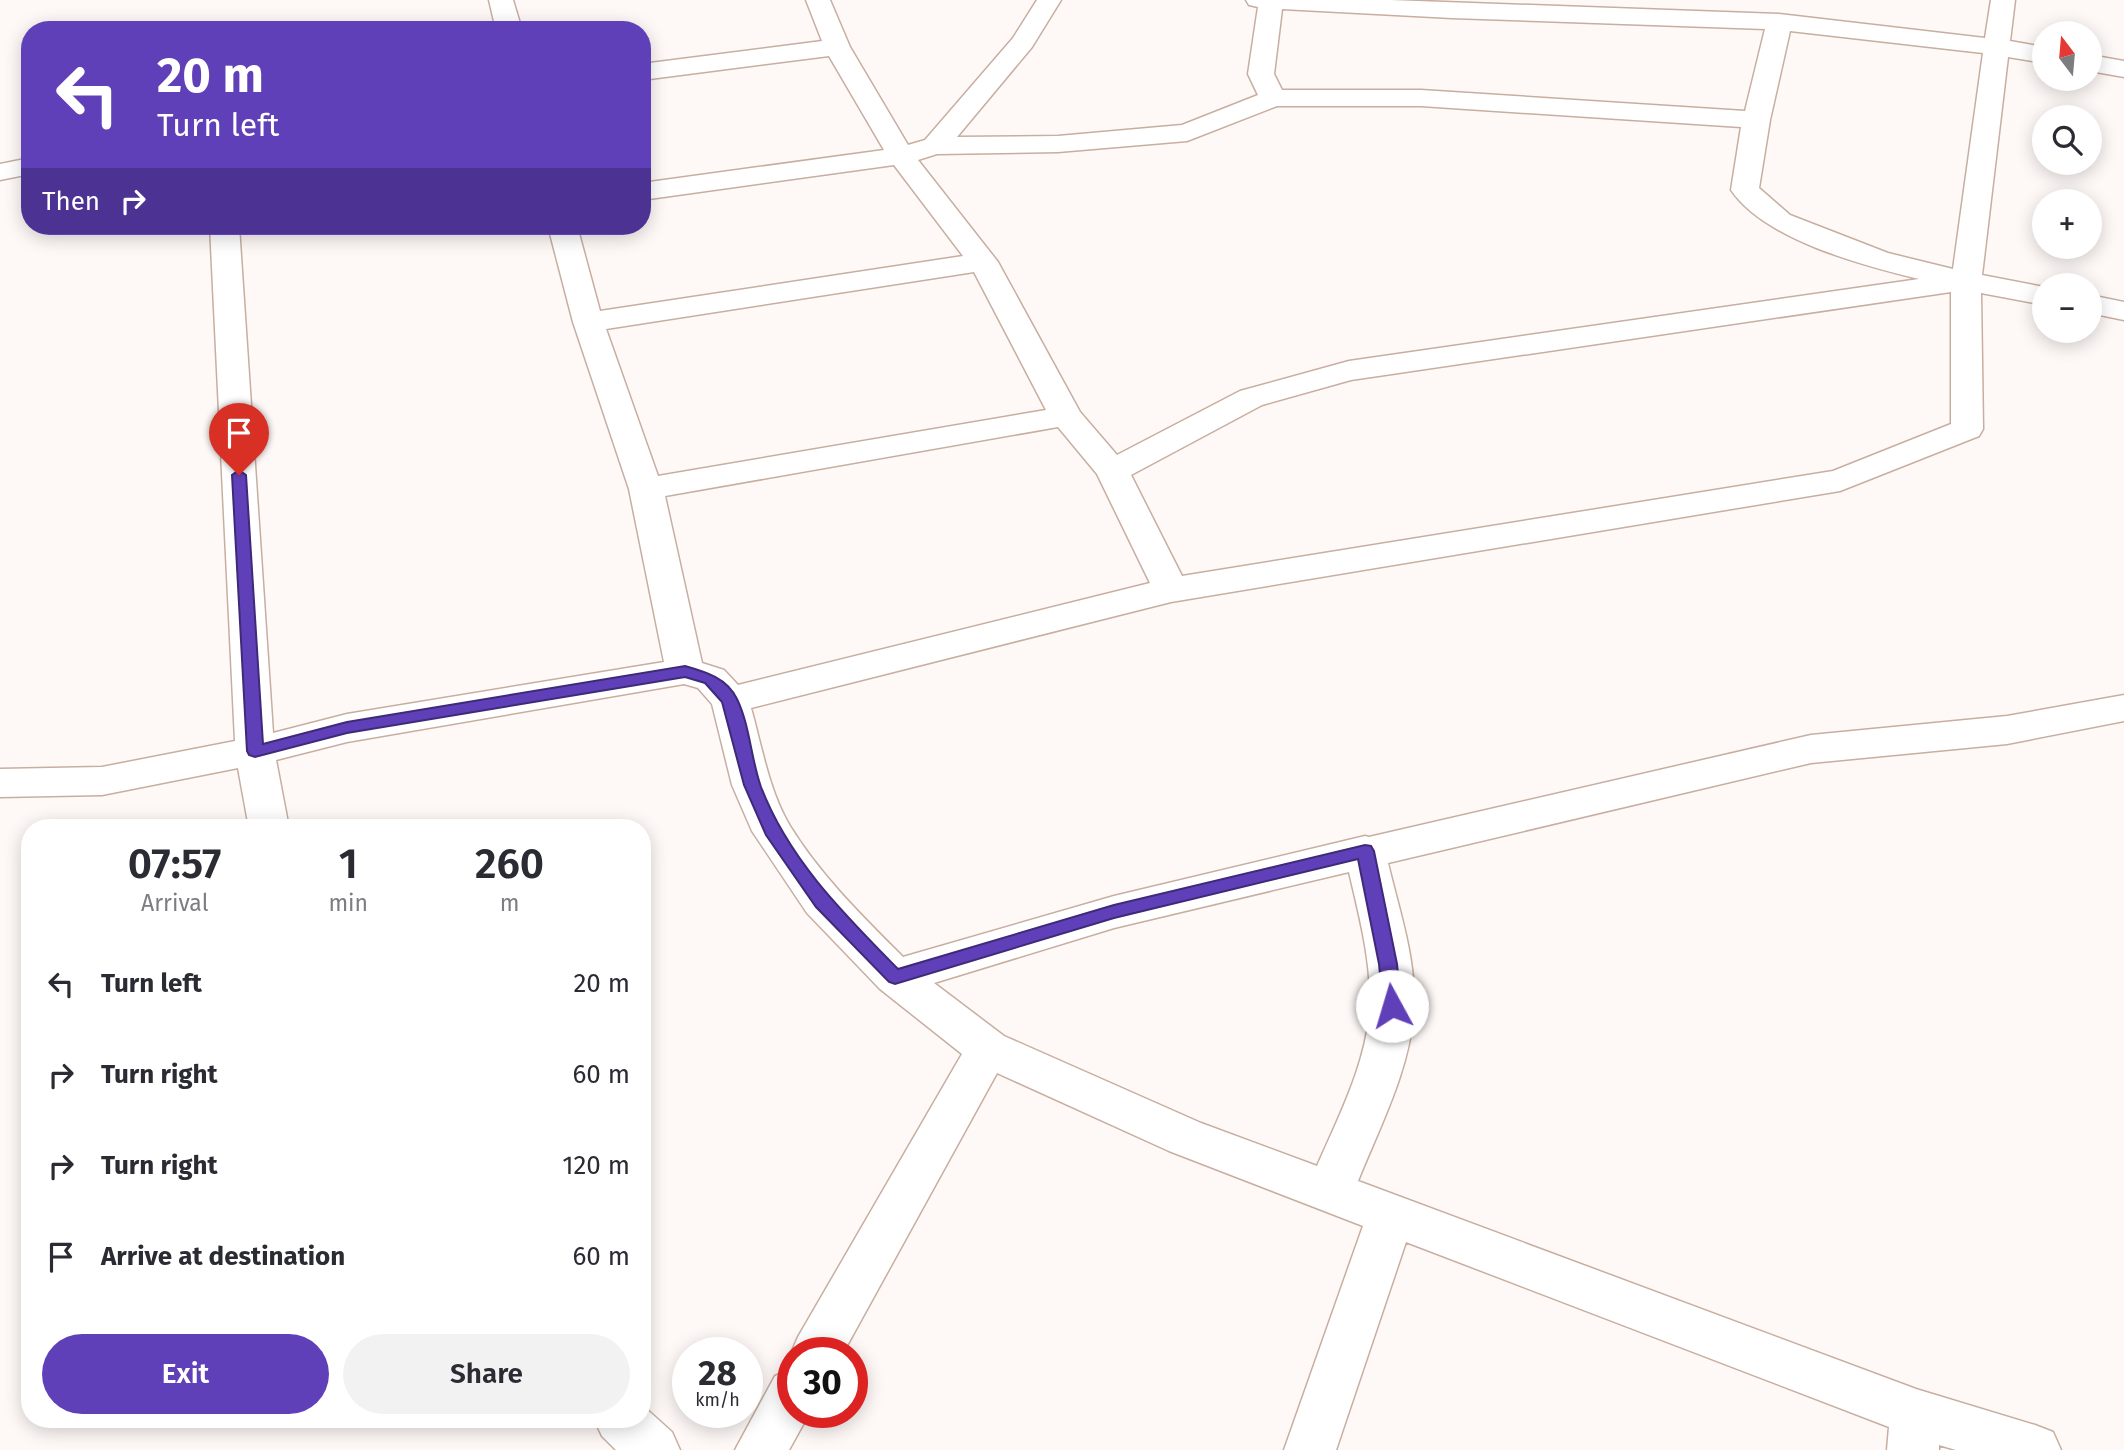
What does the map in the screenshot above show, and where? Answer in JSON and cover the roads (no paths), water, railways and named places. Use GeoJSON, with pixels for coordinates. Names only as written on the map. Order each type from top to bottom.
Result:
{"type":"FeatureCollection","features":[{"type":"Feature","properties":{"kind":"street"},"geometry":{"type":"LineString","coordinates":[[500,0],[506,21]]}},
{"type":"Feature","properties":{"kind":"street"},"geometry":{"type":"LineString","coordinates":[[818,0],[837,47],[901,156],[983,262],[1066,416],[1112,471],[1171,590]]}},
{"type":"Feature","properties":{"kind":"street"},"geometry":{"type":"LineString","coordinates":[[935,146],[1023,42],[1049,0]]}},
{"type":"Feature","properties":{"kind":"street"},"geometry":{"type":"LineString","coordinates":[[730,700],[1171,590],[1840,480],[1967,429],[1966,281],[2003,0]]}},
{"type":"Feature","properties":{"kind":"street"},"geometry":{"type":"LineString","coordinates":[[1273,98],[1261,74],[1264,1],[1452,11],[1779,22],[2032,53]]}},
{"type":"Feature","properties":{"kind":"street"},"geometry":{"type":"LineString","coordinates":[[1779,22],[1756,120],[1745,190],[1780,221],[1878,260],[2032,294]]}},
{"type":"Feature","properties":{"kind":"street"},"geometry":{"type":"LineString","coordinates":[[651,71],[837,47]]}},
{"type":"Feature","properties":{"kind":"street"},"geometry":{"type":"LineString","coordinates":[[2102,65],[2124,69]]}},
{"type":"Feature","properties":{"kind":"street"},"geometry":{"type":"LineString","coordinates":[[651,191],[901,156],[935,146],[1058,144],[1187,133],[1273,98],[1421,97],[1756,120]]}},
{"type":"Feature","properties":{"kind":"street"},"geometry":{"type":"LineString","coordinates":[[0,172],[21,168]]}},
{"type":"Feature","properties":{"kind":"street"},"geometry":{"type":"LineString","coordinates":[[225,235],[255,751],[267,819]]}},
{"type":"Feature","properties":{"kind":"street"},"geometry":{"type":"LineString","coordinates":[[564,235],[588,322],[646,489],[685,671]]}},
{"type":"Feature","properties":{"kind":"street"},"geometry":{"type":"LineString","coordinates":[[588,322],[983,262]]}},
{"type":"Feature","properties":{"kind":"street"},"geometry":{"type":"LineString","coordinates":[[1112,471],[1251,398],[1349,371],[1966,281]]}},
{"type":"Feature","properties":{"kind":"street"},"geometry":{"type":"LineString","coordinates":[[2102,306],[2124,310]]}},
{"type":"Feature","properties":{"kind":"street"},"geometry":{"type":"LineString","coordinates":[[646,489],[1066,416]]}},
{"type":"Feature","properties":{"kind":"street"},"geometry":{"type":"LineString","coordinates":[[0,783],[102,781],[255,751],[347,728],[685,671],[711,679],[730,700],[752,785],[772,831],[822,902],[895,977],[988,1049],[1185,1137],[1391,1215],[1915,1432],[2035,1450]]}},
{"type":"Feature","properties":{"kind":"street"},"geometry":{"type":"LineString","coordinates":[[895,977],[1114,912],[1365,851],[1811,749],[2007,730],[2124,708]]}},
{"type":"Feature","properties":{"kind":"street"},"geometry":{"type":"LineString","coordinates":[[1330,1192],[1384,1052],[1392,1006],[1388,964],[1365,851]]}},
{"type":"Feature","properties":{"kind":"street"},"geometry":{"type":"LineString","coordinates":[[825,1337],[988,1049]]}},
{"type":"Feature","properties":{"kind":"street"},"geometry":{"type":"LineString","coordinates":[[1310,1450],[1391,1215]]}},
{"type":"Feature","properties":{"kind":"street"},"geometry":{"type":"LineString","coordinates":[[761,1450],[777,1422]]}},
{"type":"Feature","properties":{"kind":"street"},"geometry":{"type":"LineString","coordinates":[[630,1428],[654,1450]]}}]}
